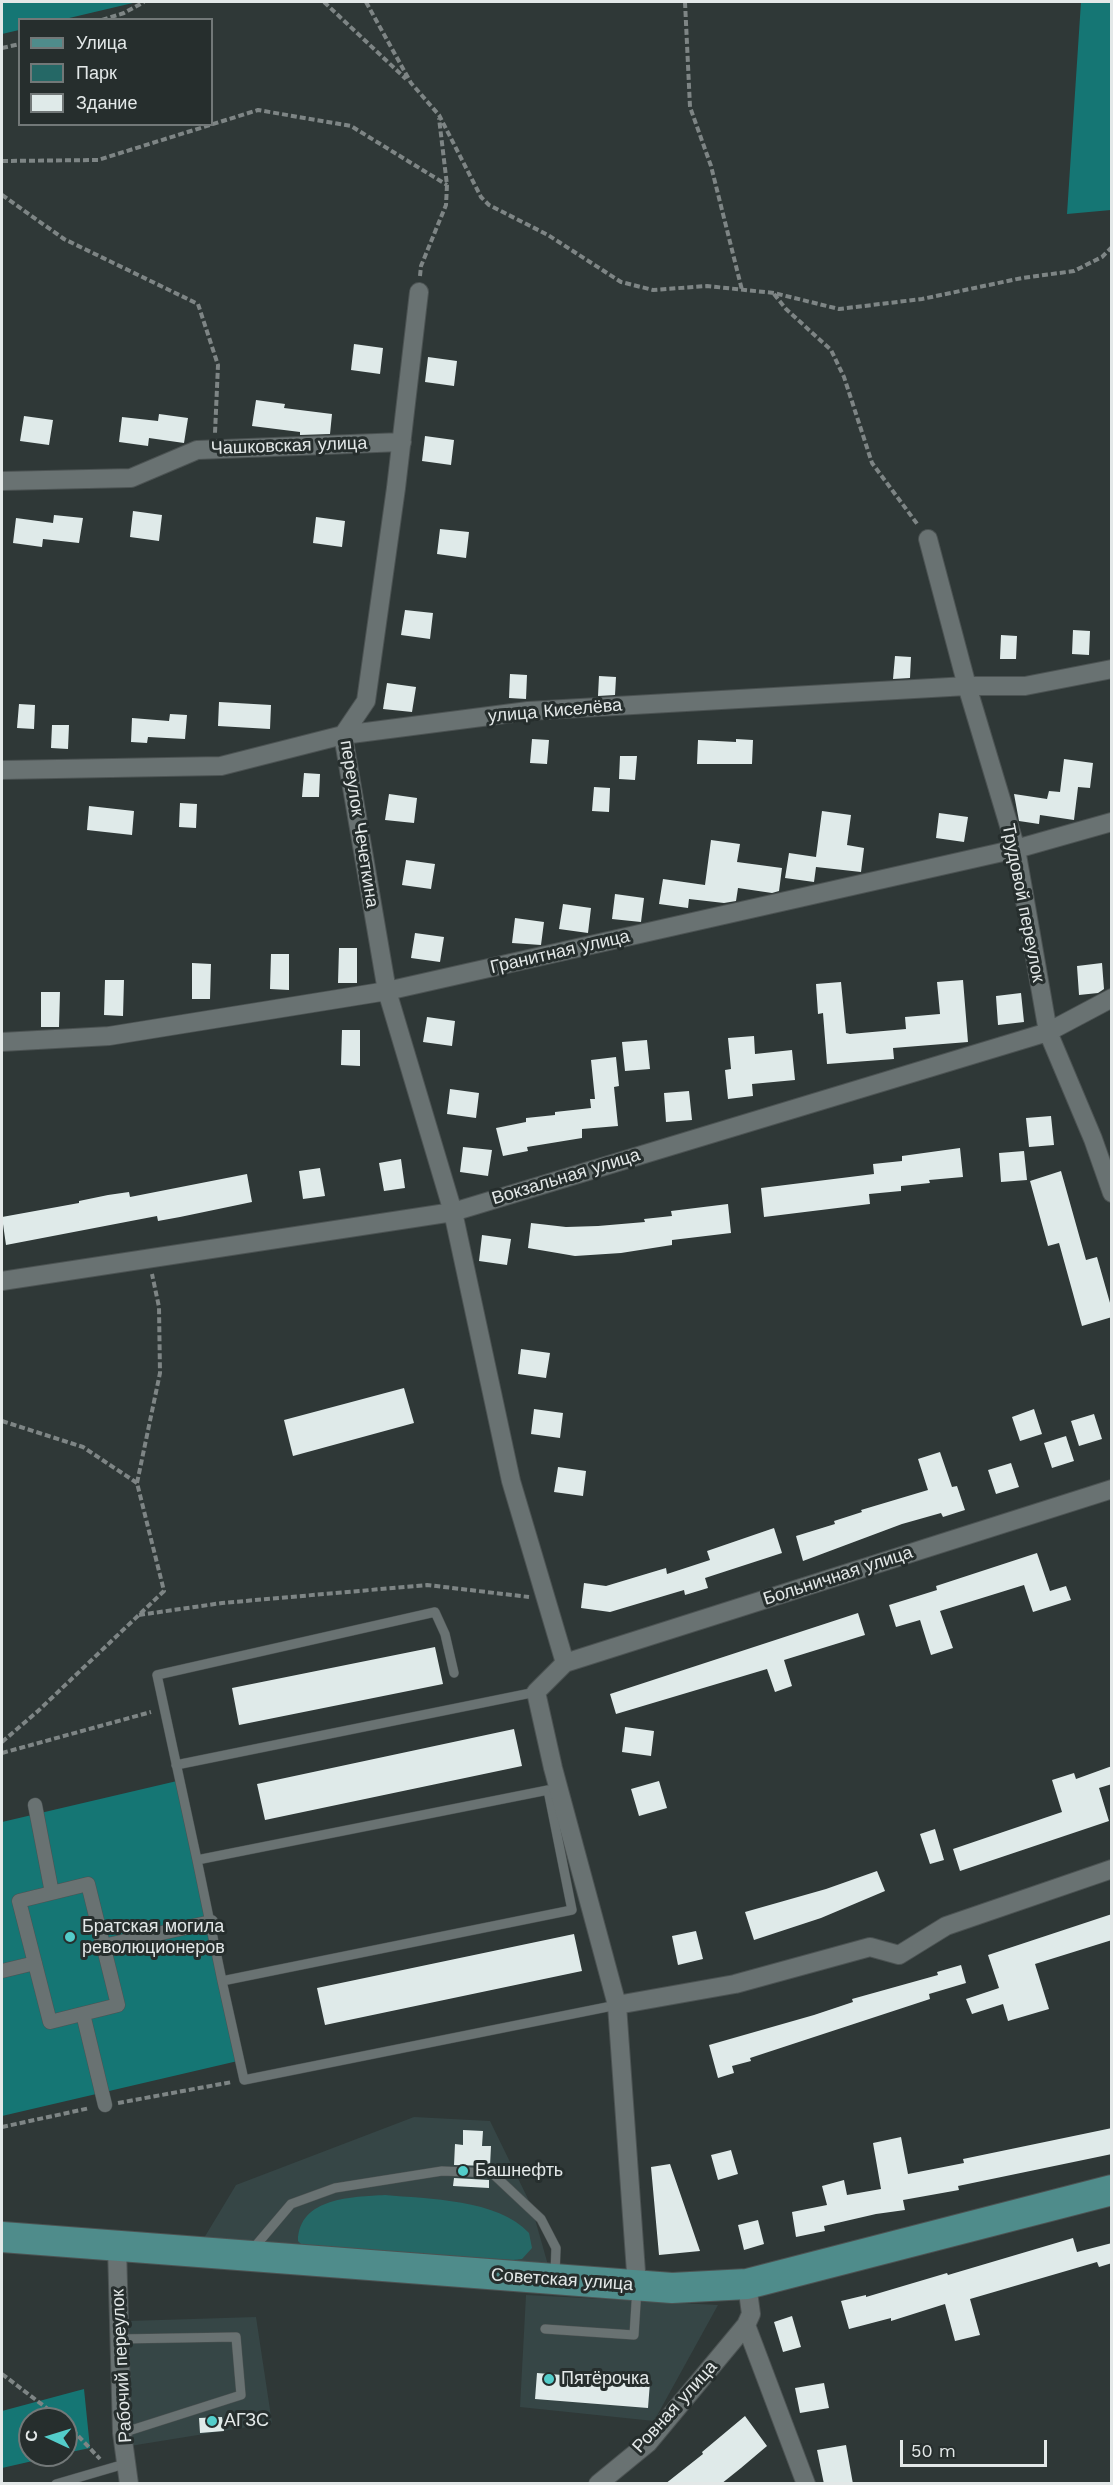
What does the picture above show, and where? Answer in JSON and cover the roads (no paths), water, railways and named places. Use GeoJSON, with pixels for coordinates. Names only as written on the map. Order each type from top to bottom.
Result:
{"type":"FeatureCollection","features":[{"type":"Feature","properties":{"kind":"main road","name":"Советская улица"},"geometry":{"type":"LineString","coordinates":[[2,2236],[117,2247],[672,2288],[747,2284],[1112,2190]]}},
{"type":"Feature","properties":{"kind":"street","name":"переулок Чечеткина"},"geometry":{"type":"LineString","coordinates":[[419,292],[402,442],[366,701],[343,735],[387,991],[453,1212],[511,1481],[565,1663]]}},
{"type":"Feature","properties":{"kind":"street","name":"Чашковская улица"},"geometry":{"type":"LineString","coordinates":[[2,482],[132,478],[197,450],[402,442]]}},
{"type":"Feature","properties":{"kind":"street","name":"Трудовой переулок"},"geometry":{"type":"LineString","coordinates":[[928,539],[966,686],[1016,849],[1048,1032],[1093,1139],[1112,1192]]}},
{"type":"Feature","properties":{"kind":"street","name":"улица Киселёва"},"geometry":{"type":"LineString","coordinates":[[2,770],[221,766],[343,735],[528,711],[966,686],[1025,686],[1112,669]]}},
{"type":"Feature","properties":{"kind":"street","name":"Гранитная улица"},"geometry":{"type":"LineString","coordinates":[[2,1042],[109,1036],[387,991],[1016,849],[1112,822]]}},
{"type":"Feature","properties":{"kind":"street","name":"Вокзальная улица"},"geometry":{"type":"LineString","coordinates":[[2,1281],[453,1212],[1048,1032],[1112,998]]}},
{"type":"Feature","properties":{"kind":"street","name":"Больничная улица"},"geometry":{"type":"LineString","coordinates":[[565,1663],[1112,1489]]}},
{"type":"Feature","properties":{"kind":"street"},"geometry":{"type":"LineString","coordinates":[[565,1663],[536,1692],[553,1768],[617,2005],[638,2286]]}},
{"type":"Feature","properties":{"kind":"street"},"geometry":{"type":"LineString","coordinates":[[35,1805],[52,1893]]}},
{"type":"Feature","properties":{"kind":"street"},"geometry":{"type":"LineString","coordinates":[[617,2005],[735,1984],[870,1947],[899,1955],[946,1926],[1112,1869]]}},
{"type":"Feature","properties":{"kind":"street"},"geometry":{"type":"LineString","coordinates":[[88,1884],[118,2005],[50,2022],[19,1901],[52,1893],[88,1884]]}},
{"type":"Feature","properties":{"kind":"street"},"geometry":{"type":"LineString","coordinates":[[103,1946],[211,1922]]}},
{"type":"Feature","properties":{"kind":"street"},"geometry":{"type":"LineString","coordinates":[[2,1971],[35,1964]]}},
{"type":"Feature","properties":{"kind":"street"},"geometry":{"type":"LineString","coordinates":[[83,2014],[105,2105]]}},
{"type":"Feature","properties":{"kind":"street","name":"Рабочий переулок"},"geometry":{"type":"LineString","coordinates":[[117,2247],[122,2433],[128,2463],[129,2484]]}},
{"type":"Feature","properties":{"kind":"street"},"geometry":{"type":"LineString","coordinates":[[747,2284],[751,2314],[746,2325],[806,2484]]}},
{"type":"Feature","properties":{"kind":"street","name":"Ровная улица"},"geometry":{"type":"LineString","coordinates":[[598,2484],[648,2443],[746,2325]]}},
{"type":"Feature","properties":{"kind":"lane"},"geometry":{"type":"LineString","coordinates":[[454,1673],[445,1634],[435,1612],[157,1675],[244,2080],[617,2005]]}},
{"type":"Feature","properties":{"kind":"lane"},"geometry":{"type":"LineString","coordinates":[[176,1765],[536,1692]]}},
{"type":"Feature","properties":{"kind":"lane"},"geometry":{"type":"LineString","coordinates":[[197,1860],[548,1790],[572,1910],[222,1981]]}},
{"type":"Feature","properties":{"kind":"lane"},"geometry":{"type":"LineString","coordinates":[[247,2256],[291,2204],[335,2188],[442,2170],[492,2173],[541,2219],[556,2248],[555,2280]]}},
{"type":"Feature","properties":{"kind":"lane"},"geometry":{"type":"LineString","coordinates":[[545,2329],[634,2335],[638,2286]]}},
{"type":"Feature","properties":{"kind":"lane"},"geometry":{"type":"LineString","coordinates":[[119,2339],[236,2337],[242,2394],[122,2433]]}},
{"type":"Feature","properties":{"kind":"lane"},"geometry":{"type":"LineString","coordinates":[[56,2484],[128,2463]]}},
{"type":"Feature","properties":{"kind":"place","name":"Братская могила революционеров"},"geometry":{"type":"Point","coordinates":[70,1937]}},
{"type":"Feature","properties":{"kind":"place","name":"Башнефть"},"geometry":{"type":"Point","coordinates":[463,2171]}},
{"type":"Feature","properties":{"kind":"place","name":"Пятёрочка"},"geometry":{"type":"Point","coordinates":[549,2379]}},
{"type":"Feature","properties":{"kind":"place","name":"АГЗС"},"geometry":{"type":"Point","coordinates":[212,2421]}}]}
